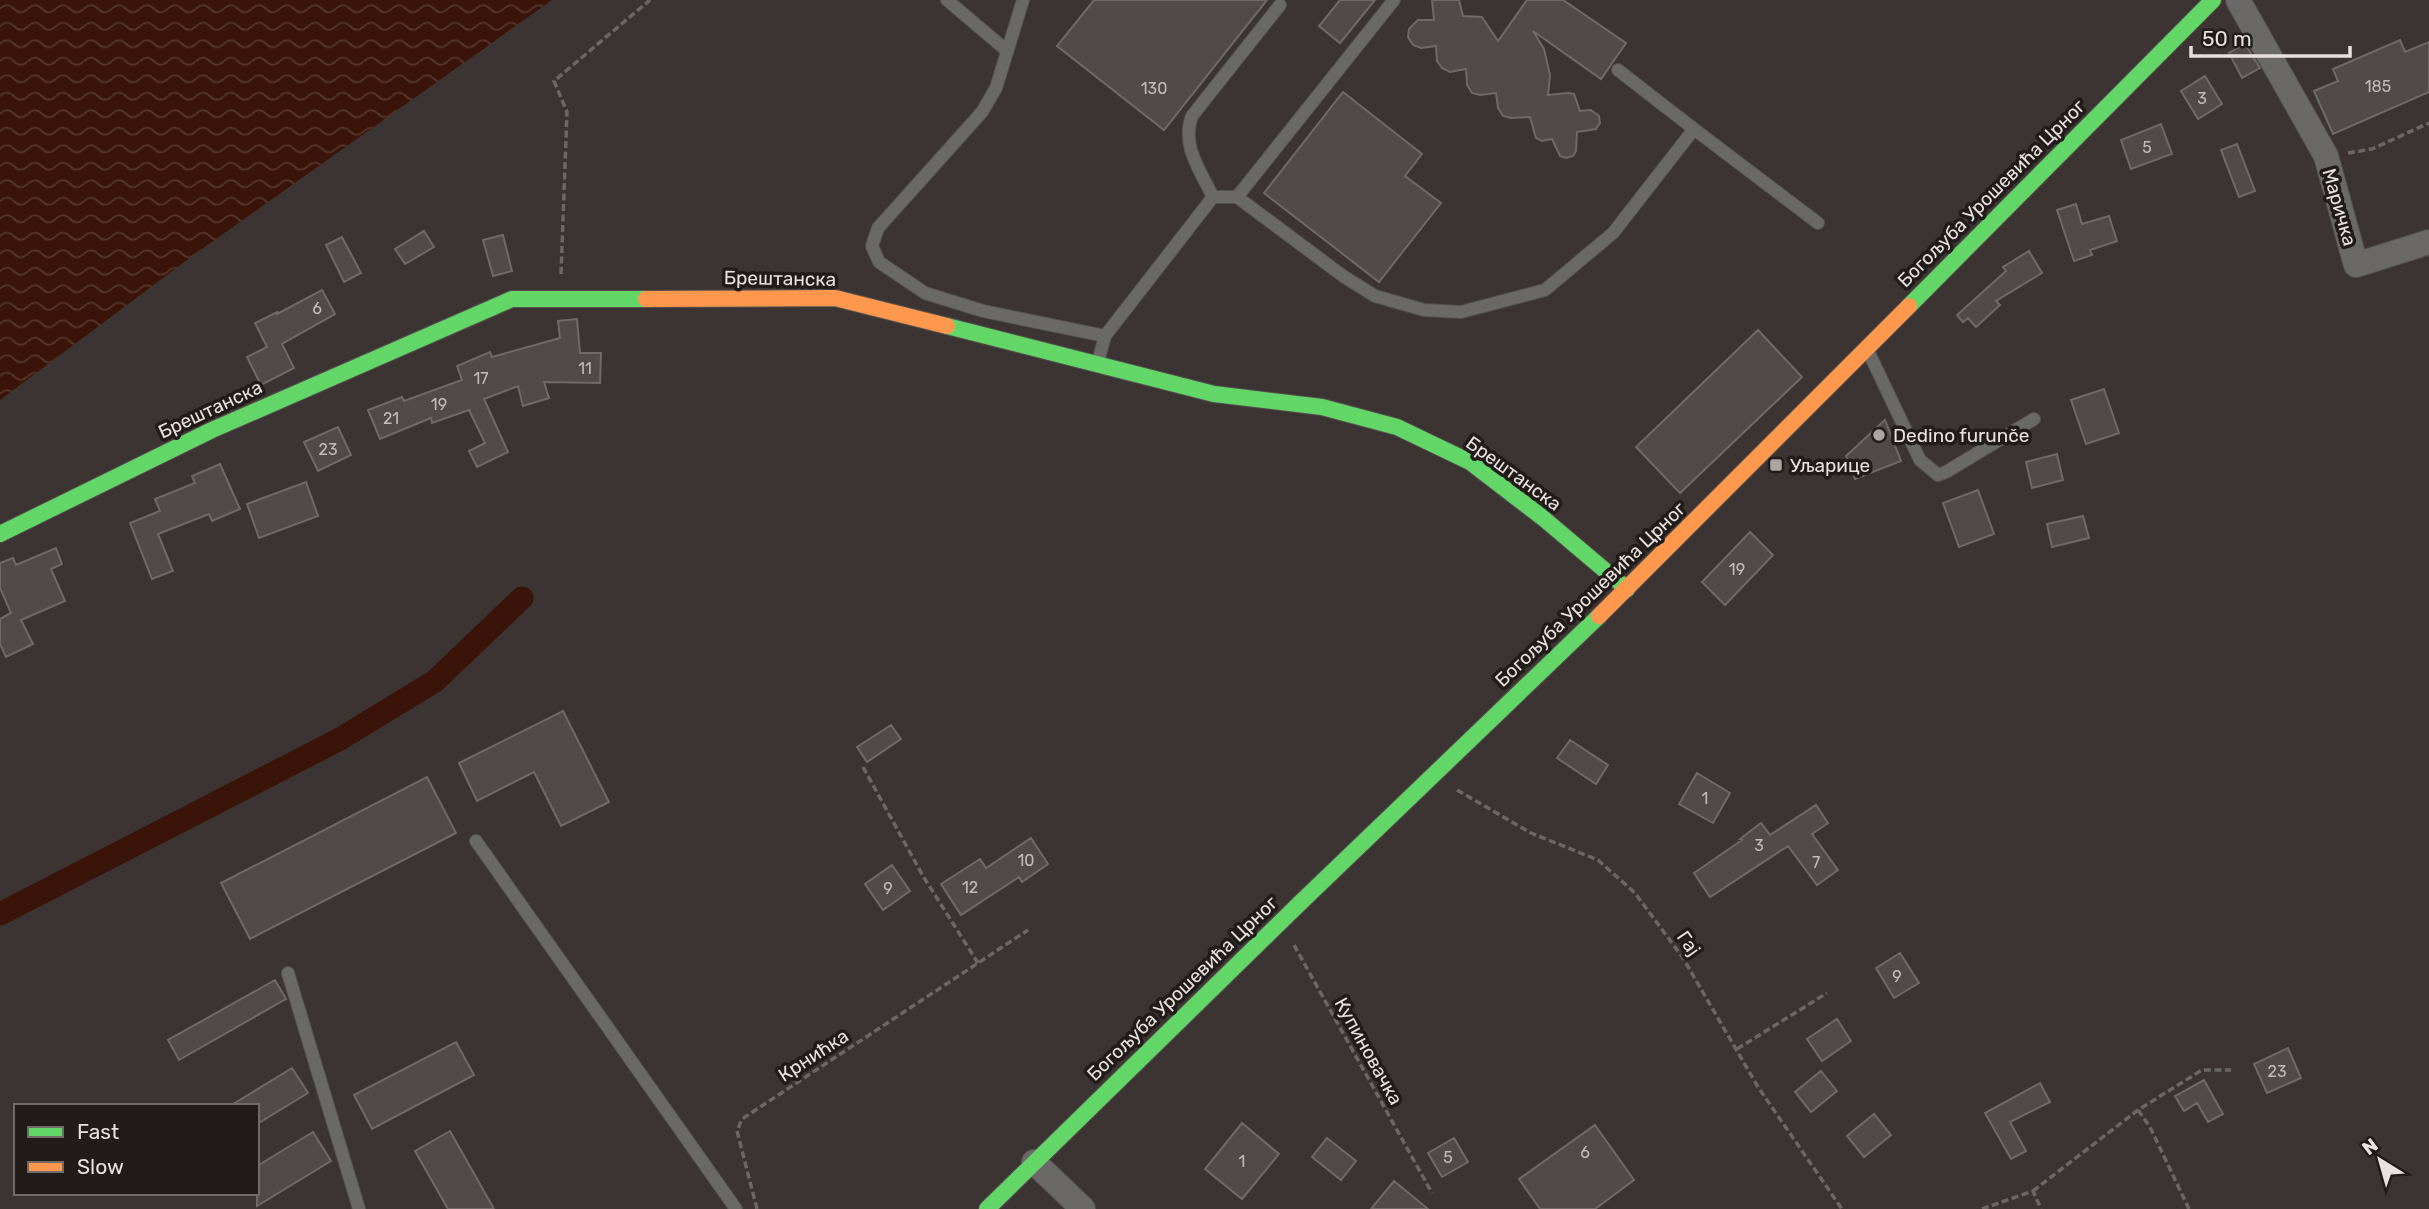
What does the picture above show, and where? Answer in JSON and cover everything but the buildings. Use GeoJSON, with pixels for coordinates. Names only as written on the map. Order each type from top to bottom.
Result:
{"type":"FeatureCollection","features":[{"type":"Feature","properties":{"kind":"street","name":"Богољуба Урошевића Црног"},"geometry":{"type":"LineString","coordinates":[[987,1209],[1627,589],[2213,0]]}},
{"type":"Feature","properties":{"kind":"street","name":"Маричка"},"geometry":{"type":"LineString","coordinates":[[2238,0],[2326,156],[2356,265],[2429,242]]}},
{"type":"Feature","properties":{"kind":"street","name":"Брештанска"},"geometry":{"type":"LineString","coordinates":[[0,534],[212,430],[512,299],[835,298],[1214,394],[1322,407],[1397,427],[1471,462],[1627,589]]}},
{"type":"Feature","properties":{"kind":"street"},"geometry":{"type":"LineString","coordinates":[[1034,1162],[1083,1209]]}},
{"type":"Feature","properties":{"kind":"lane"},"geometry":{"type":"LineString","coordinates":[[947,0],[1006,50]]}},
{"type":"Feature","properties":{"kind":"lane"},"geometry":{"type":"LineString","coordinates":[[1023,0],[996,88],[982,112],[878,228],[872,246],[879,262],[925,293],[983,311],[1105,336]]}},
{"type":"Feature","properties":{"kind":"lane"},"geometry":{"type":"LineString","coordinates":[[1237,197],[1394,0]]}},
{"type":"Feature","properties":{"kind":"lane"},"geometry":{"type":"LineString","coordinates":[[1213,197],[1188,144],[1187,130],[1192,116],[1280,5]]}},
{"type":"Feature","properties":{"kind":"lane"},"geometry":{"type":"LineString","coordinates":[[1618,70],[1818,223]]}},
{"type":"Feature","properties":{"kind":"lane"},"geometry":{"type":"LineString","coordinates":[[1213,197],[1237,197],[1375,296],[1424,310],[1461,312],[1545,289],[1613,233],[1694,129]]}},
{"type":"Feature","properties":{"kind":"lane"},"geometry":{"type":"LineString","coordinates":[[1097,366],[1105,336],[1213,197]]}},
{"type":"Feature","properties":{"kind":"lane"},"geometry":{"type":"LineString","coordinates":[[1867,348],[1920,460],[1938,475],[2034,419]]}},
{"type":"Feature","properties":{"kind":"lane"},"geometry":{"type":"LineString","coordinates":[[476,841],[736,1209]]}},
{"type":"Feature","properties":{"kind":"lane"},"geometry":{"type":"LineString","coordinates":[[288,973],[359,1209]]}},
{"type":"Feature","properties":{"kind":"path"},"geometry":{"type":"LineString","coordinates":[[560,297],[567,112],[554,80],[650,0]]}},
{"type":"Feature","properties":{"kind":"path","name":"Маричка"},"geometry":{"type":"LineString","coordinates":[[2326,156],[2372,149],[2429,123]]}},
{"type":"Feature","properties":{"kind":"path"},"geometry":{"type":"LineString","coordinates":[[863,767],[923,876],[978,963]]}},
{"type":"Feature","properties":{"kind":"path","name":"Гај"},"geometry":{"type":"LineString","coordinates":[[1434,776],[1531,833],[1598,860],[1635,894],[1683,958],[1758,1087],[1842,1209]]}},
{"type":"Feature","properties":{"kind":"path","name":"Купиновачка"},"geometry":{"type":"LineString","coordinates":[[1281,922],[1432,1194]]}},
{"type":"Feature","properties":{"kind":"path","name":"Крнићка"},"geometry":{"type":"LineString","coordinates":[[757,1209],[737,1131],[743,1119],[1028,930]]}},
{"type":"Feature","properties":{"kind":"path"},"geometry":{"type":"LineString","coordinates":[[1737,1049],[1827,993]]}},
{"type":"Feature","properties":{"kind":"path"},"geometry":{"type":"LineString","coordinates":[[1982,1209],[2033,1191],[2138,1110],[2202,1070],[2231,1070]]}},
{"type":"Feature","properties":{"kind":"path"},"geometry":{"type":"LineString","coordinates":[[2138,1110],[2150,1127],[2189,1209]]}},
{"type":"Feature","properties":{"kind":"path"},"geometry":{"type":"LineString","coordinates":[[2033,1191],[2041,1209]]}},
{"type":"Feature","properties":{"kind":"water"},"geometry":{"type":"Polygon","coordinates":[[[0,0],[552,0],[195,254],[0,400],[0,0]]]}},
{"type":"Feature","properties":{"kind":"waterway"},"geometry":{"type":"LineString","coordinates":[[0,914],[340,739],[435,681],[522,598]]}},
{"type":"Feature","properties":{"kind":"traffic: fast"},"geometry":{"type":"LineString","coordinates":[[1909,306],[2213,0]]}},
{"type":"Feature","properties":{"kind":"traffic: fast"},"geometry":{"type":"LineString","coordinates":[[0,534],[212,430],[512,299],[646,299]]}},
{"type":"Feature","properties":{"kind":"traffic: fast"},"geometry":{"type":"LineString","coordinates":[[947,326],[1214,394],[1322,407],[1397,427],[1470,462],[1543,518],[1627,589]]}},
{"type":"Feature","properties":{"kind":"traffic: fast"},"geometry":{"type":"LineString","coordinates":[[987,1209],[1599,616]]}},
{"type":"Feature","properties":{"kind":"traffic: slow"},"geometry":{"type":"LineString","coordinates":[[646,299],[835,298],[947,326]]}},
{"type":"Feature","properties":{"kind":"traffic: slow"},"geometry":{"type":"LineString","coordinates":[[1599,616],[1909,306]]}},
{"type":"Feature","properties":{"kind":"place","name":"Dedino furunče"},"geometry":{"type":"Point","coordinates":[1879,435]}},
{"type":"Feature","properties":{"kind":"place","name":"Уљарице"},"geometry":{"type":"Point","coordinates":[1776,465]}}]}
